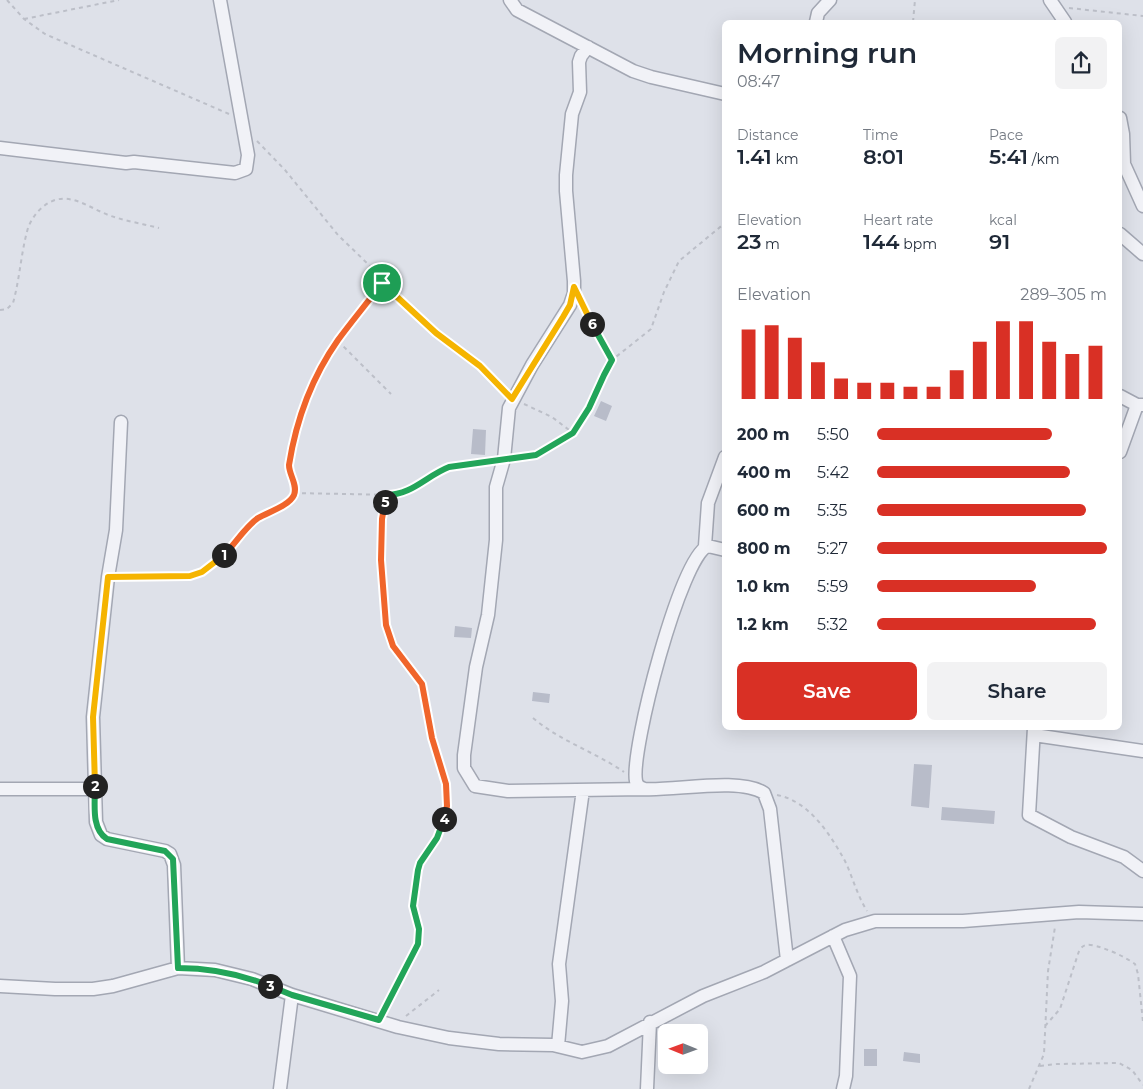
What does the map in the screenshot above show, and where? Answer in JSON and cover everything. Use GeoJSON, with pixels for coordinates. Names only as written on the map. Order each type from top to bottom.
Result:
{"type":"FeatureCollection","features":[{"type":"Feature","properties":{"kind":"street"},"geometry":{"type":"LineString","coordinates":[[0,148],[126,163],[134,162],[204,168],[235,173],[246,169],[248,155],[220,0]]}},
{"type":"Feature","properties":{"kind":"street"},"geometry":{"type":"LineString","coordinates":[[510,0],[517,10],[643,75],[722,93]]}},
{"type":"Feature","properties":{"kind":"street"},"geometry":{"type":"LineString","coordinates":[[816,20],[818,13],[830,0]]}},
{"type":"Feature","properties":{"kind":"street"},"geometry":{"type":"LineString","coordinates":[[1052,3],[1064,20]]}},
{"type":"Feature","properties":{"kind":"street"},"geometry":{"type":"LineString","coordinates":[[588,47],[579,62],[580,92],[572,114],[566,175],[574,287],[570,305],[512,399],[507,417],[504,460],[496,487],[495,550],[488,615],[476,668],[464,755],[464,768],[474,786],[508,791],[583,790],[640,785],[738,787],[763,792],[770,809],[787,960]]}},
{"type":"Feature","properties":{"kind":"street"},"geometry":{"type":"LineString","coordinates":[[1122,129],[1124,164],[1143,206]]}},
{"type":"Feature","properties":{"kind":"street"},"geometry":{"type":"LineString","coordinates":[[1122,236],[1143,254]]}},
{"type":"Feature","properties":{"kind":"street"},"geometry":{"type":"LineString","coordinates":[[1122,397],[1140,405],[1122,447]]}},
{"type":"Feature","properties":{"kind":"street"},"geometry":{"type":"LineString","coordinates":[[121,422],[116,530],[108,577],[93,717],[96,822],[101,835],[107,839],[165,851],[173,859],[178,968]]}},
{"type":"Feature","properties":{"kind":"street"},"geometry":{"type":"LineString","coordinates":[[640,785],[637,760],[653,675],[680,596],[696,559],[705,546],[708,503],[722,464]]}},
{"type":"Feature","properties":{"kind":"street"},"geometry":{"type":"LineString","coordinates":[[705,546],[722,549]]}},
{"type":"Feature","properties":{"kind":"street"},"geometry":{"type":"LineString","coordinates":[[1143,751],[1034,731],[1029,815],[1071,837],[1124,857],[1143,871]]}},
{"type":"Feature","properties":{"kind":"street"},"geometry":{"type":"LineString","coordinates":[[0,788],[95,789]]}},
{"type":"Feature","properties":{"kind":"street"},"geometry":{"type":"LineString","coordinates":[[558,1046],[562,1001],[559,964],[583,790]]}},
{"type":"Feature","properties":{"kind":"street"},"geometry":{"type":"LineString","coordinates":[[0,986],[93,989],[113,986],[178,968],[215,970],[236,974],[292,995],[398,1027],[449,1038],[499,1044],[558,1046],[582,1052],[597,1050],[618,1041],[650,1022],[703,996],[764,972],[846,930],[875,921],[963,920],[1058,912],[1143,914]]}},
{"type":"Feature","properties":{"kind":"street"},"geometry":{"type":"LineString","coordinates":[[833,936],[850,976],[846,1076],[843,1089]]}},
{"type":"Feature","properties":{"kind":"street"},"geometry":{"type":"LineString","coordinates":[[280,1089],[292,995]]}},
{"type":"Feature","properties":{"kind":"street"},"geometry":{"type":"LineString","coordinates":[[647,1089],[650,1022]]}},
{"type":"Feature","properties":{"kind":"path"},"geometry":{"type":"LineString","coordinates":[[7,0],[24,19],[37,29],[62,42],[217,108],[233,116],[242,124]]}},
{"type":"Feature","properties":{"kind":"path"},"geometry":{"type":"LineString","coordinates":[[24,19],[119,0]]}},
{"type":"Feature","properties":{"kind":"path"},"geometry":{"type":"LineString","coordinates":[[913,20],[915,0]]}},
{"type":"Feature","properties":{"kind":"path"},"geometry":{"type":"LineString","coordinates":[[1052,3],[1143,16]]}},
{"type":"Feature","properties":{"kind":"path"},"geometry":{"type":"LineString","coordinates":[[254,138],[285,170],[338,235],[371,267],[382,283],[436,333],[480,366],[512,399],[552,417],[573,433]]}},
{"type":"Feature","properties":{"kind":"path"},"geometry":{"type":"LineString","coordinates":[[0,310],[7,309],[13,303],[22,251],[30,224],[40,209],[51,201],[63,198],[74,200],[116,218],[159,228]]}},
{"type":"Feature","properties":{"kind":"path"},"geometry":{"type":"LineString","coordinates":[[294,493],[399,494],[410,490],[439,471],[449,467],[536,455],[573,433],[589,408],[612,360],[651,330],[664,292],[679,261],[722,225]]}},
{"type":"Feature","properties":{"kind":"path"},"geometry":{"type":"LineString","coordinates":[[108,577],[186,577],[196,574],[225,554],[254,522],[288,501],[294,493],[294,482],[289,465],[302,411],[318,372],[338,340],[382,283]]}},
{"type":"Feature","properties":{"kind":"path"},"geometry":{"type":"LineString","coordinates":[[574,287],[612,360]]}},
{"type":"Feature","properties":{"kind":"path"},"geometry":{"type":"LineString","coordinates":[[338,340],[391,394]]}},
{"type":"Feature","properties":{"kind":"path"},"geometry":{"type":"LineString","coordinates":[[379,1020],[418,944],[419,929],[413,906],[418,870],[420,863],[437,838],[445,815],[447,796],[443,772],[432,738],[422,684],[393,646],[386,625],[381,560],[382,519],[386,495]]}},
{"type":"Feature","properties":{"kind":"path"},"geometry":{"type":"LineString","coordinates":[[534,718],[542,726],[591,752],[640,785]]}},
{"type":"Feature","properties":{"kind":"path"},"geometry":{"type":"LineString","coordinates":[[763,792],[793,799],[818,821],[845,861],[860,900],[875,921]]}},
{"type":"Feature","properties":{"kind":"path"},"geometry":{"type":"LineString","coordinates":[[1029,1089],[1044,1054],[1050,953],[1058,912]]}},
{"type":"Feature","properties":{"kind":"path"},"geometry":{"type":"LineString","coordinates":[[1045,1026],[1060,1010],[1078,954],[1082,946],[1086,945],[1110,951],[1135,964],[1138,970],[1143,1022]]}},
{"type":"Feature","properties":{"kind":"path"},"geometry":{"type":"LineString","coordinates":[[398,1027],[408,1014],[439,990]]}},
{"type":"Feature","properties":{"kind":"path"},"geometry":{"type":"LineString","coordinates":[[1040,1066],[1119,1063],[1132,1070],[1143,1085]]}},
{"type":"Feature","properties":{"kind":"building"},"geometry":{"type":"Polygon","coordinates":[[[601,401],[612,406],[606,421],[594,416],[601,401]]]}},
{"type":"Feature","properties":{"kind":"building"},"geometry":{"type":"Polygon","coordinates":[[[473,429],[486,430],[485,455],[471,454],[473,429]]]}},
{"type":"Feature","properties":{"kind":"building"},"geometry":{"type":"Polygon","coordinates":[[[455,626],[472,628],[471,638],[454,637],[455,626]]]}},
{"type":"Feature","properties":{"kind":"building"},"geometry":{"type":"Polygon","coordinates":[[[533,692],[550,694],[549,703],[532,701],[533,692]]]}},
{"type":"Feature","properties":{"kind":"building"},"geometry":{"type":"Polygon","coordinates":[[[914,764],[932,765],[929,808],[911,806],[914,764]]]}},
{"type":"Feature","properties":{"kind":"building"},"geometry":{"type":"Polygon","coordinates":[[[942,807],[995,811],[994,824],[941,820],[942,807]]]}},
{"type":"Feature","properties":{"kind":"building"},"geometry":{"type":"Polygon","coordinates":[[[864,1049],[877,1049],[877,1066],[864,1066],[864,1049]]]}},
{"type":"Feature","properties":{"kind":"building"},"geometry":{"type":"Polygon","coordinates":[[[904,1052],[920,1054],[920,1063],[903,1061],[904,1052]]]}},
{"type":"Feature","properties":{"kind":"route"},"geometry":{"type":"LineString","coordinates":[[382,283],[436,333],[469,356],[512,399],[570,305],[574,294],[574,287],[612,360],[579,426],[573,433],[562,440],[536,455],[449,467],[439,471],[405,493],[386,495],[382,519],[381,560],[386,625],[393,646],[418,676],[422,684],[434,750],[446,784],[447,806],[437,838],[420,863],[418,870],[413,910],[419,929],[418,944],[379,1020],[292,995],[236,974],[215,970],[178,968],[173,859],[165,851],[107,839],[101,835],[98,829],[95,808],[93,717],[108,577],[186,577],[202,572],[225,554],[257,519],[290,500],[294,495],[295,487],[289,471],[290,459],[302,411],[309,392],[318,372],[338,340],[382,283]]}}]}
